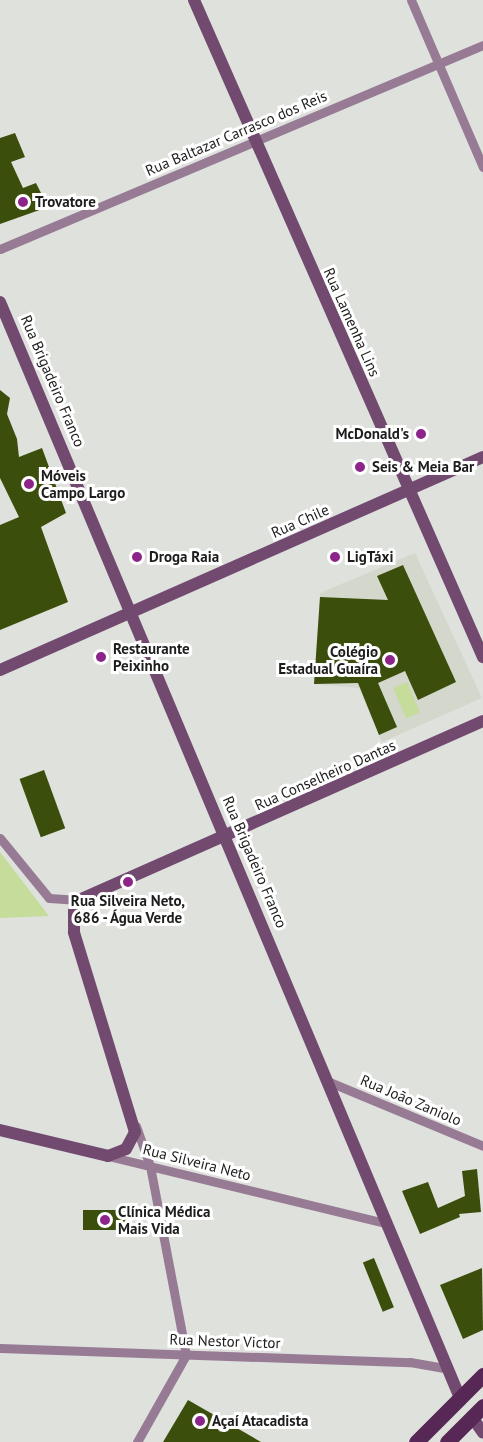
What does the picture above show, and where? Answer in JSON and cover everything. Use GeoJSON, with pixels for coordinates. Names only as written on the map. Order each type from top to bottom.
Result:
{"type":"FeatureCollection","features":[{"type":"Feature","properties":{"kind":"main road","name":"Rua Lamenha Lins"},"geometry":{"type":"LineString","coordinates":[[194,0],[483,657]]}},
{"type":"Feature","properties":{"kind":"main road","name":"Rua Brigadeiro Franco"},"geometry":{"type":"LineString","coordinates":[[0,302],[460,1398],[483,1432]]}},
{"type":"Feature","properties":{"kind":"main road","name":"Rua Chile"},"geometry":{"type":"LineString","coordinates":[[0,669],[483,457]]}},
{"type":"Feature","properties":{"kind":"main road","name":"Rua Conselheiro Dantas"},"geometry":{"type":"LineString","coordinates":[[79,900],[483,721]]}},
{"type":"Feature","properties":{"kind":"main road"},"geometry":{"type":"LineString","coordinates":[[79,900],[74,932],[135,1123],[126,1149],[108,1156]]}},
{"type":"Feature","properties":{"kind":"main road","name":"Rua Silveira Neto"},"geometry":{"type":"LineString","coordinates":[[0,1130],[108,1156]]}},
{"type":"Feature","properties":{"kind":"main road"},"geometry":{"type":"LineString","coordinates":[[416,1442],[483,1375]]}},
{"type":"Feature","properties":{"kind":"main road"},"geometry":{"type":"LineString","coordinates":[[447,1442],[483,1406]]}},
{"type":"Feature","properties":{"kind":"street"},"geometry":{"type":"LineString","coordinates":[[411,0],[483,167]]}},
{"type":"Feature","properties":{"kind":"street","name":"Rua Baltazar Carrasco dos Reis"},"geometry":{"type":"LineString","coordinates":[[0,249],[483,45]]}},
{"type":"Feature","properties":{"kind":"street"},"geometry":{"type":"LineString","coordinates":[[0,838],[49,898],[79,900]]}},
{"type":"Feature","properties":{"kind":"street","name":"Rua João Zaniolo"},"geometry":{"type":"LineString","coordinates":[[327,1081],[483,1146]]}},
{"type":"Feature","properties":{"kind":"street"},"geometry":{"type":"LineString","coordinates":[[135,1123],[150,1166],[186,1355],[137,1442]]}},
{"type":"Feature","properties":{"kind":"street","name":"Rua Silveira Neto"},"geometry":{"type":"LineString","coordinates":[[108,1156],[386,1224]]}},
{"type":"Feature","properties":{"kind":"street","name":"Rua Nestor Victor"},"geometry":{"type":"LineString","coordinates":[[0,1348],[410,1362],[448,1369]]}},
{"type":"Feature","properties":{"kind":"shaded area","name":"Colégio Estadual Guaíra"},"geometry":{"type":"Polygon","coordinates":[[[415,553],[482,698],[382,742],[359,688],[314,684],[320,593],[415,553]]]}},
{"type":"Feature","properties":{"kind":"green space"},"geometry":{"type":"Polygon","coordinates":[[[407,682],[420,712],[406,718],[393,688],[407,682]]]}},
{"type":"Feature","properties":{"kind":"green space"},"geometry":{"type":"Polygon","coordinates":[[[0,852],[49,916],[0,918],[0,852]]]}},
{"type":"Feature","properties":{"kind":"building"},"geometry":{"type":"Polygon","coordinates":[[[15,133],[25,157],[11,162],[23,188],[36,183],[48,207],[0,224],[0,138],[15,133]]]}},
{"type":"Feature","properties":{"kind":"building"},"geometry":{"type":"Polygon","coordinates":[[[0,390],[10,398],[7,414],[17,439],[19,457],[42,448],[66,513],[41,527],[68,602],[0,630],[0,525],[19,517],[0,478],[0,390]]]}},
{"type":"Feature","properties":{"kind":"building","name":"Colégio Estadual Guaíra"},"geometry":{"type":"Polygon","coordinates":[[[403,565],[456,682],[418,700],[405,671],[378,683],[397,727],[379,735],[358,683],[314,684],[320,597],[388,600],[377,576],[403,565]]]}},
{"type":"Feature","properties":{"kind":"building"},"geometry":{"type":"Polygon","coordinates":[[[44,770],[65,828],[41,837],[20,779],[44,770]]]}},
{"type":"Feature","properties":{"kind":"building"},"geometry":{"type":"Polygon","coordinates":[[[477,1169],[481,1212],[459,1214],[460,1217],[420,1234],[402,1191],[428,1182],[438,1208],[465,1196],[462,1171],[477,1169]]]}},
{"type":"Feature","properties":{"kind":"building","name":"Clínica Médica Mais Vida"},"geometry":{"type":"Polygon","coordinates":[[[83,1210],[126,1210],[126,1230],[83,1230],[83,1210]]]}},
{"type":"Feature","properties":{"kind":"building"},"geometry":{"type":"Polygon","coordinates":[[[374,1258],[394,1307],[383,1312],[363,1262],[374,1258]]]}},
{"type":"Feature","properties":{"kind":"building"},"geometry":{"type":"Polygon","coordinates":[[[482,1268],[483,1330],[463,1339],[440,1285],[482,1268]]]}},
{"type":"Feature","properties":{"kind":"building","name":"Açaí Atacadista"},"geometry":{"type":"Polygon","coordinates":[[[188,1400],[261,1442],[163,1442],[188,1400]]]}},
{"type":"Feature","properties":{"kind":"place","name":"Trovatore"},"geometry":{"type":"Point","coordinates":[23,202]}},
{"type":"Feature","properties":{"kind":"place","name":"McDonald's"},"geometry":{"type":"Point","coordinates":[421,434]}},
{"type":"Feature","properties":{"kind":"place","name":"Seis & Meia Bar"},"geometry":{"type":"Point","coordinates":[360,467]}},
{"type":"Feature","properties":{"kind":"place","name":"Móveis Campo Largo"},"geometry":{"type":"Point","coordinates":[29,484]}},
{"type":"Feature","properties":{"kind":"place","name":"Droga Raia"},"geometry":{"type":"Point","coordinates":[137,557]}},
{"type":"Feature","properties":{"kind":"place","name":"LigTáxi"},"geometry":{"type":"Point","coordinates":[335,557]}},
{"type":"Feature","properties":{"kind":"place","name":"Restaurante Peixinho"},"geometry":{"type":"Point","coordinates":[101,657]}},
{"type":"Feature","properties":{"kind":"place","name":"Colégio Estadual Guaíra"},"geometry":{"type":"Point","coordinates":[390,660]}},
{"type":"Feature","properties":{"kind":"place","name":"Rua Silveira Neto, 686 - Água Verde"},"geometry":{"type":"Point","coordinates":[128,882]}},
{"type":"Feature","properties":{"kind":"place","name":"Clínica Médica Mais Vida"},"geometry":{"type":"Point","coordinates":[105,1220]}},
{"type":"Feature","properties":{"kind":"place","name":"Açaí Atacadista"},"geometry":{"type":"Point","coordinates":[200,1421]}}]}
